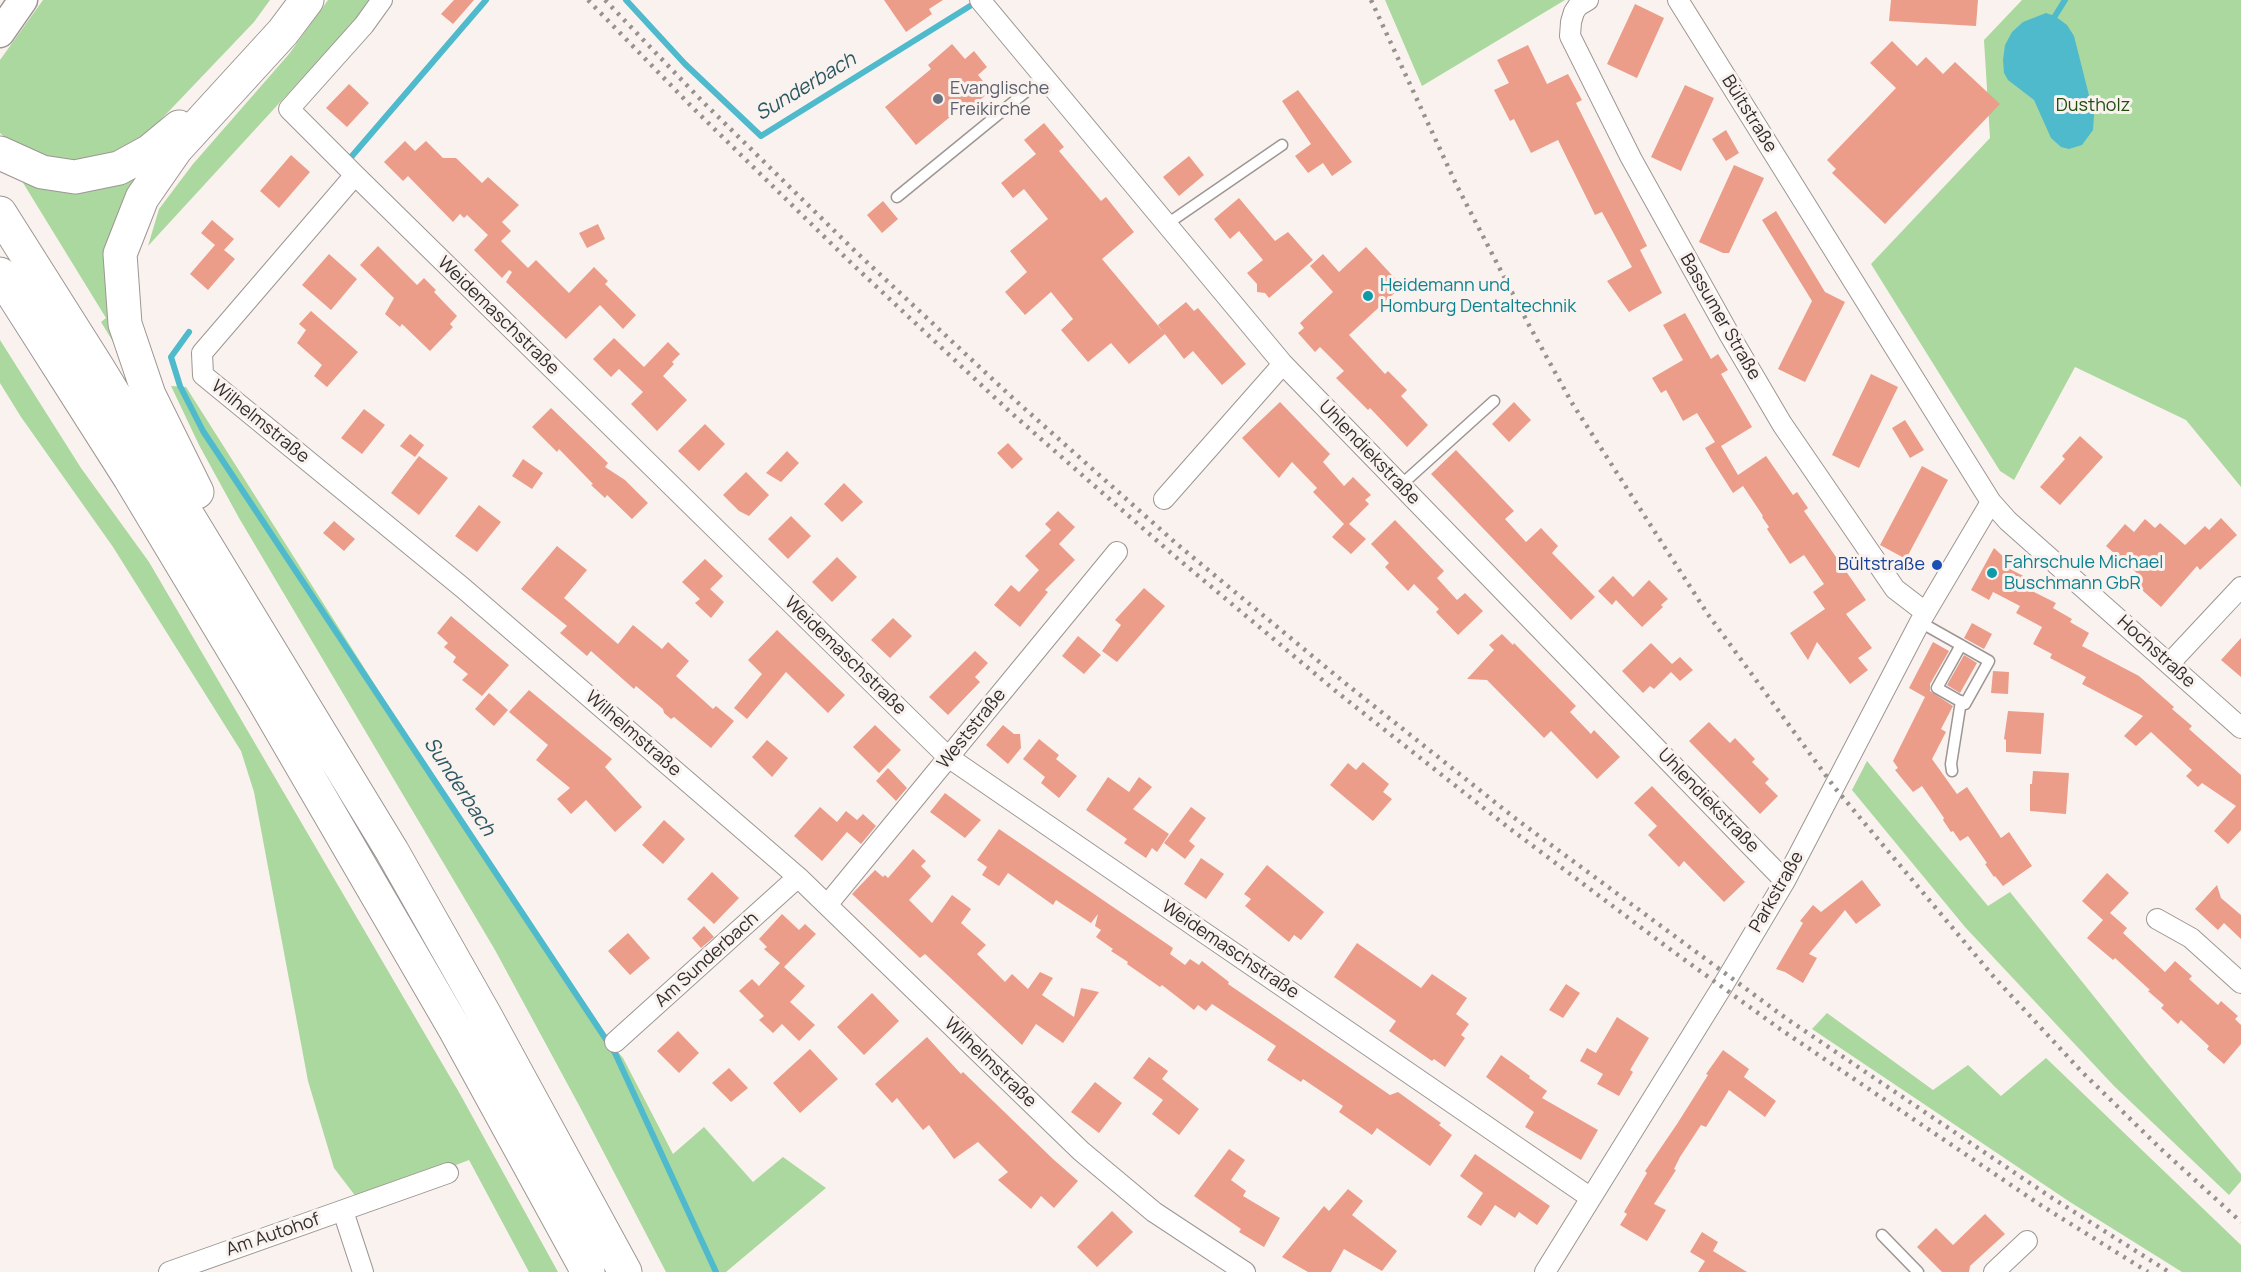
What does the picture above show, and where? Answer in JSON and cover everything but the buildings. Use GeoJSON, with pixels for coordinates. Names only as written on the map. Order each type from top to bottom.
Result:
{"type":"FeatureCollection","features":[{"type":"Feature","properties":{"kind":"highway"},"geometry":{"type":"LineString","coordinates":[[0,153],[42,172],[75,177],[119,168],[150,151],[192,115],[292,0]]}},
{"type":"Feature","properties":{"kind":"highway"},"geometry":{"type":"LineString","coordinates":[[291,682],[149,395],[125,324],[120,254],[142,198],[176,149],[283,32],[307,0]]}},
{"type":"Feature","properties":{"kind":"highway"},"geometry":{"type":"LineString","coordinates":[[0,213],[291,682],[433,924],[625,1272]]}},
{"type":"Feature","properties":{"kind":"highway"},"geometry":{"type":"LineString","coordinates":[[0,274],[130,478],[269,709],[450,1021],[588,1272]]}},
{"type":"Feature","properties":{"kind":"main road"},"geometry":{"type":"LineString","coordinates":[[0,33],[23,0]]}},
{"type":"Feature","properties":{"kind":"street","name":"Weidemaschstraße"},"geometry":{"type":"LineString","coordinates":[[382,0],[364,25],[289,109],[355,175],[948,758],[1591,1198]]}},
{"type":"Feature","properties":{"kind":"street","name":"Uhlendiekstraße"},"geometry":{"type":"LineString","coordinates":[[980,0],[1283,364],[1785,881]]}},
{"type":"Feature","properties":{"kind":"street","name":"Bassumer Straße"},"geometry":{"type":"LineString","coordinates":[[1588,0],[1578,6],[1574,12],[1570,22],[1570,36],[1636,169],[1782,424],[1895,589],[1923,617]]}},
{"type":"Feature","properties":{"kind":"street","name":"Bültstraße"},"geometry":{"type":"LineString","coordinates":[[1678,0],[1991,502]]}},
{"type":"Feature","properties":{"kind":"street","name":"Wilhelmstraße"},"geometry":{"type":"LineString","coordinates":[[355,175],[202,352],[203,375],[463,588],[798,878],[1081,1151],[1154,1212],[1245,1272]]}},
{"type":"Feature","properties":{"kind":"street"},"geometry":{"type":"LineString","coordinates":[[1164,499],[1283,364]]}},
{"type":"Feature","properties":{"kind":"street","name":"Parkstraße"},"geometry":{"type":"LineString","coordinates":[[1545,1272],[1785,881],[1923,617],[1991,502]]}},
{"type":"Feature","properties":{"kind":"street","name":"Hochstraße"},"geometry":{"type":"LineString","coordinates":[[1991,502],[2008,521],[2241,728]]}},
{"type":"Feature","properties":{"kind":"street","name":"Weststraße"},"geometry":{"type":"LineString","coordinates":[[827,905],[1117,552]]}},
{"type":"Feature","properties":{"kind":"street"},"geometry":{"type":"LineString","coordinates":[[2169,664],[2241,587]]}},
{"type":"Feature","properties":{"kind":"street","name":"Am Sunderbach"},"geometry":{"type":"LineString","coordinates":[[615,1042],[798,878]]}},
{"type":"Feature","properties":{"kind":"street"},"geometry":{"type":"LineString","coordinates":[[2157,920],[2191,938],[2241,983]]}},
{"type":"Feature","properties":{"kind":"street","name":"Am Autohof"},"geometry":{"type":"LineString","coordinates":[[169,1272],[448,1173]]}},
{"type":"Feature","properties":{"kind":"street","name":"Am Autohof"},"geometry":{"type":"LineString","coordinates":[[343,1211],[363,1272]]}},
{"type":"Feature","properties":{"kind":"street"},"geometry":{"type":"LineString","coordinates":[[1994,1272],[2027,1241]]}},
{"type":"Feature","properties":{"kind":"lane"},"geometry":{"type":"LineString","coordinates":[[897,196],[1044,77]]}},
{"type":"Feature","properties":{"kind":"lane"},"geometry":{"type":"LineString","coordinates":[[1167,224],[1282,145]]}},
{"type":"Feature","properties":{"kind":"lane"},"geometry":{"type":"LineString","coordinates":[[1401,485],[1494,401]]}},
{"type":"Feature","properties":{"kind":"lane"},"geometry":{"type":"LineString","coordinates":[[1923,617],[1961,645],[1989,661],[1965,704],[1937,688],[1961,645]]}},
{"type":"Feature","properties":{"kind":"lane"},"geometry":{"type":"LineString","coordinates":[[1952,771],[1951,764],[1961,702]]}},
{"type":"Feature","properties":{"kind":"lane"},"geometry":{"type":"LineString","coordinates":[[1882,1236],[1918,1272]]}},
{"type":"Feature","properties":{"kind":"green space"},"geometry":{"type":"Polygon","coordinates":[[[43,0],[270,0],[254,22],[151,130],[114,155],[72,164],[42,159],[9,141],[0,133],[0,60],[43,0]]]}},
{"type":"Feature","properties":{"kind":"green space"},"geometry":{"type":"Polygon","coordinates":[[[328,0],[371,0],[363,12],[148,246],[159,209],[193,164],[289,54],[328,0]]]}},
{"type":"Feature","properties":{"kind":"green space"},"geometry":{"type":"Polygon","coordinates":[[[1385,0],[1565,0],[1422,86],[1385,0]]]}},
{"type":"Feature","properties":{"kind":"green space","name":"Dustholz"},"geometry":{"type":"Polygon","coordinates":[[[2022,0],[2241,0],[2241,487],[2186,420],[2075,367],[2014,480],[2000,471],[1871,264],[1990,138],[1984,40],[2022,0]]]}},
{"type":"Feature","properties":{"kind":"green space"},"geometry":{"type":"Polygon","coordinates":[[[151,160],[135,194],[129,368],[101,322],[106,318],[17,173],[151,160]]]}},
{"type":"Feature","properties":{"kind":"green space"},"geometry":{"type":"Polygon","coordinates":[[[0,340],[81,468],[149,562],[460,1094],[558,1272],[529,1272],[469,1160],[360,1202],[334,1168],[308,1081],[254,792],[241,751],[113,547],[21,417],[0,383],[0,340]]]}},
{"type":"Feature","properties":{"kind":"green space"},"geometry":{"type":"Polygon","coordinates":[[[171,386],[186,387],[377,688],[609,1041],[623,1058],[673,1154],[704,1127],[753,1182],[783,1157],[826,1188],[726,1272],[666,1272],[495,950],[239,518],[199,445],[171,386]]]}},
{"type":"Feature","properties":{"kind":"green space"},"geometry":{"type":"Polygon","coordinates":[[[1867,761],[1988,906],[2010,892],[2149,1065],[2241,1174],[2241,1181],[2229,1195],[2114,1086],[1965,927],[1852,790],[1867,761]]]}},
{"type":"Feature","properties":{"kind":"green space"},"geometry":{"type":"Polygon","coordinates":[[[1827,1013],[1933,1090],[1968,1065],[2001,1096],[2046,1058],[2241,1245],[2241,1272],[2182,1272],[2070,1202],[1812,1029],[1827,1013]]]}},
{"type":"Feature","properties":{"kind":"water"},"geometry":{"type":"Polygon","coordinates":[[[2046,13],[2055,16],[2067,25],[2074,36],[2094,115],[2093,130],[2082,145],[2069,149],[2061,147],[2051,138],[2034,100],[2008,80],[2004,73],[2005,45],[2012,32],[2023,22],[2046,13]]]}},
{"type":"Feature","properties":{"kind":"waterway","name":"Sunderbach"},"geometry":{"type":"LineString","coordinates":[[352,156],[486,0]]}},
{"type":"Feature","properties":{"kind":"waterway","name":"Sunderbach"},"geometry":{"type":"LineString","coordinates":[[626,0],[685,64],[761,136],[970,6]]}},
{"type":"Feature","properties":{"kind":"waterway"},"geometry":{"type":"LineString","coordinates":[[2055,16],[2065,0]]}},
{"type":"Feature","properties":{"kind":"waterway","name":"Sunderbach"},"geometry":{"type":"LineString","coordinates":[[189,332],[171,357],[180,386],[203,431],[615,1053],[716,1272]]}},
{"type":"Feature","properties":{"kind":"railway"},"geometry":{"type":"LineString","coordinates":[[588,0],[693,108],[848,260],[1008,410],[1171,553],[1338,693],[1509,828],[1780,1029],[2042,1206],[2148,1272]]}},
{"type":"Feature","properties":{"kind":"railway"},"geometry":{"type":"LineString","coordinates":[[605,0],[701,100],[856,252],[1016,401],[1178,545],[1345,683],[1516,819],[1787,1019],[2049,1196],[2169,1272]]}},
{"type":"Feature","properties":{"kind":"railway"},"geometry":{"type":"LineString","coordinates":[[1371,0],[1457,186],[1530,327],[1572,403],[1707,613],[1835,788],[1993,976],[2081,1071],[2161,1149],[2241,1222]]}},
{"type":"Feature","properties":{"kind":"place","name":"Evanglische Freikirche"},"geometry":{"type":"Point","coordinates":[938,99]}},
{"type":"Feature","properties":{"kind":"place","name":"Heidemann und Homburg Dentaltechnik"},"geometry":{"type":"Point","coordinates":[1368,296]}},
{"type":"Feature","properties":{"kind":"place","name":"Bültstraße"},"geometry":{"type":"Point","coordinates":[1937,565]}},
{"type":"Feature","properties":{"kind":"place","name":"Fahrschule Michael Buschmann GbR"},"geometry":{"type":"Point","coordinates":[1992,573]}}]}
